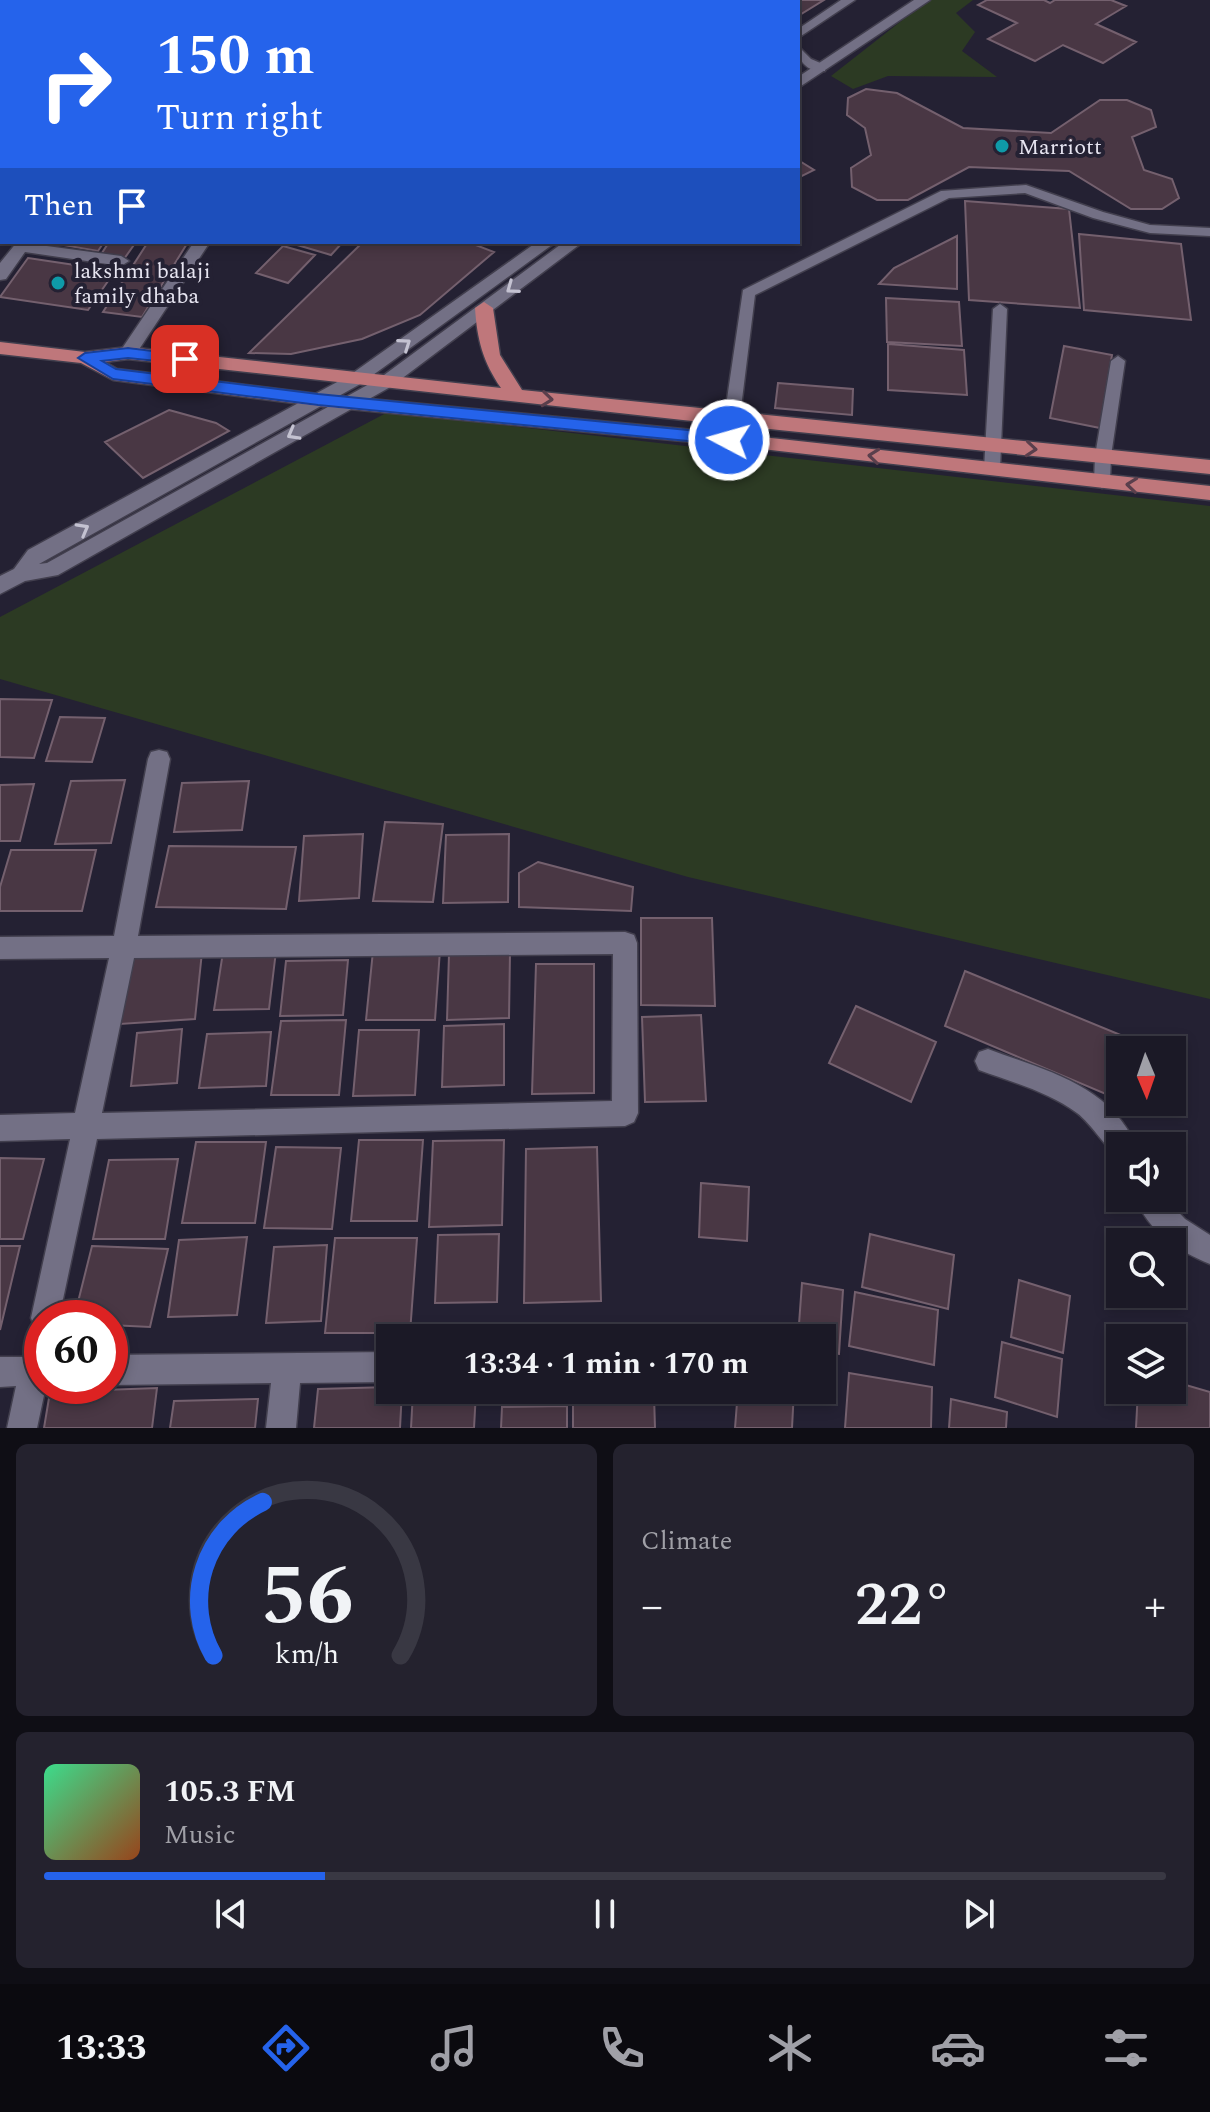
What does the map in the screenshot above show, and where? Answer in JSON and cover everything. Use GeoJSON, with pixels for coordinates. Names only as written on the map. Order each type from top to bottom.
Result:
{"type":"FeatureCollection","features":[{"type":"Feature","properties":{"kind":"main road"},"geometry":{"type":"LineString","coordinates":[[484,308],[485,343],[496,370],[517,396]]}},
{"type":"Feature","properties":{"kind":"main road"},"geometry":{"type":"LineString","coordinates":[[0,348],[85,358],[128,353],[1210,467]]}},
{"type":"Feature","properties":{"kind":"main road"},"geometry":{"type":"LineString","coordinates":[[85,358],[113,374],[318,400],[729,440],[1210,493]]}},
{"type":"Feature","properties":{"kind":"street"},"geometry":{"type":"LineString","coordinates":[[801,60],[900,0]]}},
{"type":"Feature","properties":{"kind":"street"},"geometry":{"type":"LineString","coordinates":[[800,83],[923,0]]}},
{"type":"Feature","properties":{"kind":"street"},"geometry":{"type":"LineString","coordinates":[[128,353],[201,244]]}},
{"type":"Feature","properties":{"kind":"street"},"geometry":{"type":"LineString","coordinates":[[21,574],[35,555],[356,379],[545,244]]}},
{"type":"Feature","properties":{"kind":"street"},"geometry":{"type":"LineString","coordinates":[[0,586],[21,574],[51,570],[386,382],[572,244]]}},
{"type":"Feature","properties":{"kind":"street"},"geometry":{"type":"LineString","coordinates":[[0,275],[21,246],[121,261]]}},
{"type":"Feature","properties":{"kind":"street"},"geometry":{"type":"LineString","coordinates":[[49,1300],[124,947],[159,759]]}},
{"type":"Feature","properties":{"kind":"street"},"geometry":{"type":"LineString","coordinates":[[0,948],[625,943],[625,1113],[0,1128]]}},
{"type":"Feature","properties":{"kind":"street"},"geometry":{"type":"LineString","coordinates":[[988,1061],[1082,1098],[1103,1114],[1114,1132]]}},
{"type":"Feature","properties":{"kind":"street"},"geometry":{"type":"LineString","coordinates":[[1158,1212],[1162,1219],[1191,1241],[1210,1250]]}},
{"type":"Feature","properties":{"kind":"street"},"geometry":{"type":"LineString","coordinates":[[128,1370],[376,1367]]}},
{"type":"Feature","properties":{"kind":"street"},"geometry":{"type":"LineString","coordinates":[[281,1428],[287,1368]]}},
{"type":"Feature","properties":{"kind":"street"},"geometry":{"type":"LineString","coordinates":[[0,1372],[24,1371]]}},
{"type":"Feature","properties":{"kind":"street"},"geometry":{"type":"LineString","coordinates":[[22,1428],[29,1404]]}},
{"type":"Feature","properties":{"kind":"lane"},"geometry":{"type":"LineString","coordinates":[[800,33],[849,0]]}},
{"type":"Feature","properties":{"kind":"lane"},"geometry":{"type":"LineString","coordinates":[[801,60],[821,68]]}},
{"type":"Feature","properties":{"kind":"lane"},"geometry":{"type":"LineString","coordinates":[[729,440],[748,293],[946,194],[1026,189],[1098,215],[1150,229],[1210,232]]}},
{"type":"Feature","properties":{"kind":"lane"},"geometry":{"type":"LineString","coordinates":[[992,469],[1000,309]]}},
{"type":"Feature","properties":{"kind":"lane"},"geometry":{"type":"LineString","coordinates":[[1102,482],[1103,456],[1118,361]]}},
{"type":"Feature","properties":{"kind":"green space"},"geometry":{"type":"Polygon","coordinates":[[[928,0],[973,0],[956,13],[975,32],[962,51],[997,77],[888,76],[853,89],[831,76],[928,0]]]}},
{"type":"Feature","properties":{"kind":"green space"},"geometry":{"type":"Polygon","coordinates":[[[388,412],[1210,506],[1210,999],[688,877],[0,679],[0,617],[388,412]]]}},
{"type":"Feature","properties":{"kind":"building"},"geometry":{"type":"Polygon","coordinates":[[[800,0],[824,0],[800,15],[800,0]]]}},
{"type":"Feature","properties":{"kind":"building"},"geometry":{"type":"Polygon","coordinates":[[[987,0],[1044,0],[1050,3],[1055,0],[1111,0],[1126,6],[1096,24],[1136,42],[1103,63],[1063,45],[1035,61],[988,39],[1017,23],[978,5],[987,0]]]}},
{"type":"Feature","properties":{"kind":"building","name":"Marriott"},"geometry":{"type":"Polygon","coordinates":[[[866,89],[897,93],[963,128],[1051,133],[1100,100],[1127,100],[1151,110],[1156,127],[1132,137],[1144,170],[1172,179],[1179,198],[1162,209],[1131,209],[1069,171],[969,167],[908,200],[877,200],[852,187],[851,168],[871,155],[865,128],[847,115],[848,98],[866,89]]]}},
{"type":"Feature","properties":{"kind":"building"},"geometry":{"type":"Polygon","coordinates":[[[800,161],[814,170],[800,177],[800,161]]]}},
{"type":"Feature","properties":{"kind":"building"},"geometry":{"type":"Polygon","coordinates":[[[965,201],[1069,209],[1080,308],[969,300],[965,201]]]}},
{"type":"Feature","properties":{"kind":"building"},"geometry":{"type":"Polygon","coordinates":[[[1079,234],[1181,244],[1191,320],[1084,310],[1079,234]]]}},
{"type":"Feature","properties":{"kind":"building"},"geometry":{"type":"Polygon","coordinates":[[[957,236],[957,289],[879,284],[894,268],[957,236]]]}},
{"type":"Feature","properties":{"kind":"building"},"geometry":{"type":"Polygon","coordinates":[[[58,244],[103,244],[98,251],[58,244]]]}},
{"type":"Feature","properties":{"kind":"building"},"geometry":{"type":"Polygon","coordinates":[[[108,244],[135,244],[124,259],[100,256],[108,244]]]}},
{"type":"Feature","properties":{"kind":"building"},"geometry":{"type":"Polygon","coordinates":[[[147,244],[187,244],[142,317],[103,312],[147,244]]]}},
{"type":"Feature","properties":{"kind":"building"},"geometry":{"type":"Polygon","coordinates":[[[294,244],[341,244],[331,255],[294,244]]]}},
{"type":"Feature","properties":{"kind":"building"},"geometry":{"type":"Polygon","coordinates":[[[361,244],[473,244],[494,252],[420,315],[362,339],[291,354],[249,353],[361,244]]]}},
{"type":"Feature","properties":{"kind":"building"},"geometry":{"type":"Polygon","coordinates":[[[283,246],[315,255],[288,283],[256,273],[283,246]]]}},
{"type":"Feature","properties":{"kind":"building","name":"lakshmi balaji family dhaba"},"geometry":{"type":"Polygon","coordinates":[[[28,258],[115,271],[88,310],[0,297],[28,258]]]}},
{"type":"Feature","properties":{"kind":"building"},"geometry":{"type":"Polygon","coordinates":[[[886,298],[959,302],[962,346],[887,342],[886,298]]]}},
{"type":"Feature","properties":{"kind":"building"},"geometry":{"type":"Polygon","coordinates":[[[888,344],[964,350],[967,395],[888,390],[888,344]]]}},
{"type":"Feature","properties":{"kind":"building"},"geometry":{"type":"Polygon","coordinates":[[[1064,346],[1112,355],[1100,428],[1050,418],[1064,346]]]}},
{"type":"Feature","properties":{"kind":"building"},"geometry":{"type":"Polygon","coordinates":[[[778,383],[853,389],[852,415],[775,408],[778,383]]]}},
{"type":"Feature","properties":{"kind":"building"},"geometry":{"type":"Polygon","coordinates":[[[169,410],[216,423],[229,431],[143,478],[105,442],[169,410]]]}},
{"type":"Feature","properties":{"kind":"building"},"geometry":{"type":"Polygon","coordinates":[[[0,699],[52,700],[34,758],[0,757],[0,699]]]}},
{"type":"Feature","properties":{"kind":"building"},"geometry":{"type":"Polygon","coordinates":[[[60,717],[105,718],[92,762],[46,761],[60,717]]]}},
{"type":"Feature","properties":{"kind":"building"},"geometry":{"type":"Polygon","coordinates":[[[125,780],[111,843],[55,844],[71,781],[125,780]]]}},
{"type":"Feature","properties":{"kind":"building"},"geometry":{"type":"Polygon","coordinates":[[[249,781],[242,830],[174,832],[182,783],[249,781]]]}},
{"type":"Feature","properties":{"kind":"building"},"geometry":{"type":"Polygon","coordinates":[[[34,784],[20,841],[0,841],[0,785],[34,784]]]}},
{"type":"Feature","properties":{"kind":"building"},"geometry":{"type":"Polygon","coordinates":[[[385,822],[443,824],[433,902],[373,901],[385,822]]]}},
{"type":"Feature","properties":{"kind":"building"},"geometry":{"type":"Polygon","coordinates":[[[363,834],[359,898],[299,901],[304,836],[363,834]]]}},
{"type":"Feature","properties":{"kind":"building"},"geometry":{"type":"Polygon","coordinates":[[[509,834],[508,902],[443,903],[446,835],[509,834]]]}},
{"type":"Feature","properties":{"kind":"building"},"geometry":{"type":"Polygon","coordinates":[[[169,846],[296,847],[286,909],[156,907],[169,846]]]}},
{"type":"Feature","properties":{"kind":"building"},"geometry":{"type":"Polygon","coordinates":[[[11,850],[96,850],[82,911],[0,911],[0,887],[11,850]]]}},
{"type":"Feature","properties":{"kind":"building"},"geometry":{"type":"Polygon","coordinates":[[[538,862],[633,887],[631,911],[519,907],[519,873],[538,862]]]}},
{"type":"Feature","properties":{"kind":"building"},"geometry":{"type":"Polygon","coordinates":[[[641,918],[712,918],[715,1006],[641,1005],[641,918]]]}},
{"type":"Feature","properties":{"kind":"building"},"geometry":{"type":"Polygon","coordinates":[[[440,950],[435,1020],[366,1020],[373,951],[440,950]]]}},
{"type":"Feature","properties":{"kind":"building"},"geometry":{"type":"Polygon","coordinates":[[[276,951],[269,1009],[214,1010],[223,952],[276,951]]]}},
{"type":"Feature","properties":{"kind":"building"},"geometry":{"type":"Polygon","coordinates":[[[202,952],[195,1019],[120,1024],[130,956],[202,952]]]}},
{"type":"Feature","properties":{"kind":"building"},"geometry":{"type":"Polygon","coordinates":[[[510,952],[509,1018],[447,1020],[449,954],[510,952]]]}},
{"type":"Feature","properties":{"kind":"building"},"geometry":{"type":"Polygon","coordinates":[[[348,960],[343,1015],[280,1016],[286,961],[348,960]]]}},
{"type":"Feature","properties":{"kind":"building"},"geometry":{"type":"Polygon","coordinates":[[[536,964],[594,964],[594,1093],[532,1094],[536,964]]]}},
{"type":"Feature","properties":{"kind":"building"},"geometry":{"type":"Polygon","coordinates":[[[965,971],[1123,1036],[1106,1036],[1106,1094],[945,1026],[965,971]]]}},
{"type":"Feature","properties":{"kind":"building"},"geometry":{"type":"Polygon","coordinates":[[[856,1006],[936,1042],[911,1102],[829,1063],[856,1006]]]}},
{"type":"Feature","properties":{"kind":"building"},"geometry":{"type":"Polygon","coordinates":[[[701,1015],[706,1101],[645,1102],[642,1017],[701,1015]]]}},
{"type":"Feature","properties":{"kind":"building"},"geometry":{"type":"Polygon","coordinates":[[[346,1020],[339,1095],[271,1095],[281,1021],[346,1020]]]}},
{"type":"Feature","properties":{"kind":"building"},"geometry":{"type":"Polygon","coordinates":[[[504,1024],[504,1085],[442,1087],[444,1026],[504,1024]]]}},
{"type":"Feature","properties":{"kind":"building"},"geometry":{"type":"Polygon","coordinates":[[[182,1029],[177,1083],[131,1086],[137,1033],[182,1029]]]}},
{"type":"Feature","properties":{"kind":"building"},"geometry":{"type":"Polygon","coordinates":[[[359,1030],[419,1030],[415,1095],[353,1096],[359,1030]]]}},
{"type":"Feature","properties":{"kind":"building"},"geometry":{"type":"Polygon","coordinates":[[[271,1032],[266,1086],[199,1088],[207,1034],[271,1032]]]}},
{"type":"Feature","properties":{"kind":"building"},"geometry":{"type":"Polygon","coordinates":[[[359,1140],[423,1140],[417,1221],[351,1221],[359,1140]]]}},
{"type":"Feature","properties":{"kind":"building"},"geometry":{"type":"Polygon","coordinates":[[[504,1140],[502,1225],[429,1227],[433,1141],[504,1140]]]}},
{"type":"Feature","properties":{"kind":"building"},"geometry":{"type":"Polygon","coordinates":[[[196,1142],[266,1142],[255,1223],[182,1223],[196,1142]]]}},
{"type":"Feature","properties":{"kind":"building"},"geometry":{"type":"Polygon","coordinates":[[[276,1147],[341,1148],[332,1229],[264,1228],[276,1147]]]}},
{"type":"Feature","properties":{"kind":"building"},"geometry":{"type":"Polygon","coordinates":[[[597,1147],[601,1301],[524,1303],[526,1149],[597,1147]]]}},
{"type":"Feature","properties":{"kind":"building"},"geometry":{"type":"Polygon","coordinates":[[[0,1158],[44,1159],[23,1239],[0,1239],[0,1158]]]}},
{"type":"Feature","properties":{"kind":"building"},"geometry":{"type":"Polygon","coordinates":[[[178,1159],[165,1239],[93,1239],[109,1160],[178,1159]]]}},
{"type":"Feature","properties":{"kind":"building"},"geometry":{"type":"Polygon","coordinates":[[[701,1183],[749,1187],[747,1241],[699,1237],[701,1183]]]}},
{"type":"Feature","properties":{"kind":"building"},"geometry":{"type":"Polygon","coordinates":[[[499,1234],[497,1302],[435,1303],[438,1235],[499,1234]]]}},
{"type":"Feature","properties":{"kind":"building"},"geometry":{"type":"Polygon","coordinates":[[[870,1234],[954,1255],[948,1309],[862,1287],[870,1234]]]}},
{"type":"Feature","properties":{"kind":"building"},"geometry":{"type":"Polygon","coordinates":[[[247,1237],[237,1315],[168,1317],[179,1240],[247,1237]]]}},
{"type":"Feature","properties":{"kind":"building"},"geometry":{"type":"Polygon","coordinates":[[[335,1238],[417,1238],[411,1324],[376,1324],[376,1333],[325,1333],[335,1238]]]}},
{"type":"Feature","properties":{"kind":"building"},"geometry":{"type":"Polygon","coordinates":[[[327,1245],[321,1321],[266,1323],[274,1247],[327,1245]]]}},
{"type":"Feature","properties":{"kind":"building"},"geometry":{"type":"Polygon","coordinates":[[[0,1246],[20,1246],[0,1330],[0,1246]]]}},
{"type":"Feature","properties":{"kind":"building"},"geometry":{"type":"Polygon","coordinates":[[[92,1246],[168,1249],[150,1327],[128,1326],[128,1300],[78,1300],[92,1246]]]}},
{"type":"Feature","properties":{"kind":"building"},"geometry":{"type":"Polygon","coordinates":[[[1019,1280],[1070,1296],[1063,1353],[1011,1337],[1019,1280]]]}},
{"type":"Feature","properties":{"kind":"building"},"geometry":{"type":"Polygon","coordinates":[[[802,1283],[843,1290],[839,1354],[836,1354],[836,1324],[799,1324],[802,1283]]]}},
{"type":"Feature","properties":{"kind":"building"},"geometry":{"type":"Polygon","coordinates":[[[855,1292],[938,1310],[934,1365],[849,1346],[855,1292]]]}},
{"type":"Feature","properties":{"kind":"building"},"geometry":{"type":"Polygon","coordinates":[[[1002,1342],[1062,1359],[1057,1417],[995,1397],[1002,1342]]]}},
{"type":"Feature","properties":{"kind":"building"},"geometry":{"type":"Polygon","coordinates":[[[849,1373],[932,1387],[931,1428],[845,1428],[849,1373]]]}},
{"type":"Feature","properties":{"kind":"building"},"geometry":{"type":"Polygon","coordinates":[[[1186,1385],[1210,1392],[1210,1428],[1136,1428],[1137,1404],[1186,1404],[1186,1385]]]}},
{"type":"Feature","properties":{"kind":"building"},"geometry":{"type":"Polygon","coordinates":[[[376,1387],[376,1404],[401,1404],[400,1428],[314,1428],[318,1389],[376,1387]]]}},
{"type":"Feature","properties":{"kind":"building"},"geometry":{"type":"Polygon","coordinates":[[[157,1388],[152,1428],[44,1428],[48,1404],[128,1404],[128,1389],[157,1388]]]}},
{"type":"Feature","properties":{"kind":"building"},"geometry":{"type":"Polygon","coordinates":[[[258,1399],[255,1428],[170,1428],[174,1401],[258,1399]]]}},
{"type":"Feature","properties":{"kind":"building"},"geometry":{"type":"Polygon","coordinates":[[[951,1399],[1007,1412],[1006,1428],[949,1428],[951,1399]]]}},
{"type":"Feature","properties":{"kind":"building"},"geometry":{"type":"Polygon","coordinates":[[[412,1404],[475,1404],[474,1428],[411,1428],[412,1404]]]}},
{"type":"Feature","properties":{"kind":"building"},"geometry":{"type":"Polygon","coordinates":[[[573,1404],[654,1404],[655,1428],[573,1428],[573,1404]]]}},
{"type":"Feature","properties":{"kind":"building"},"geometry":{"type":"Polygon","coordinates":[[[737,1404],[793,1404],[792,1428],[735,1428],[737,1404]]]}},
{"type":"Feature","properties":{"kind":"building"},"geometry":{"type":"Polygon","coordinates":[[[567,1406],[567,1428],[501,1428],[502,1407],[567,1406]]]}},
{"type":"Feature","properties":{"kind":"place","name":"Marriott"},"geometry":{"type":"Point","coordinates":[1002,146]}},
{"type":"Feature","properties":{"kind":"place","name":"lakshmi balaji family dhaba"},"geometry":{"type":"Point","coordinates":[58,283]}},
{"type":"Feature","properties":{"kind":"route"},"geometry":{"type":"LineString","coordinates":[[185,359],[128,353],[85,358],[113,374],[318,400],[729,440]]}}]}
